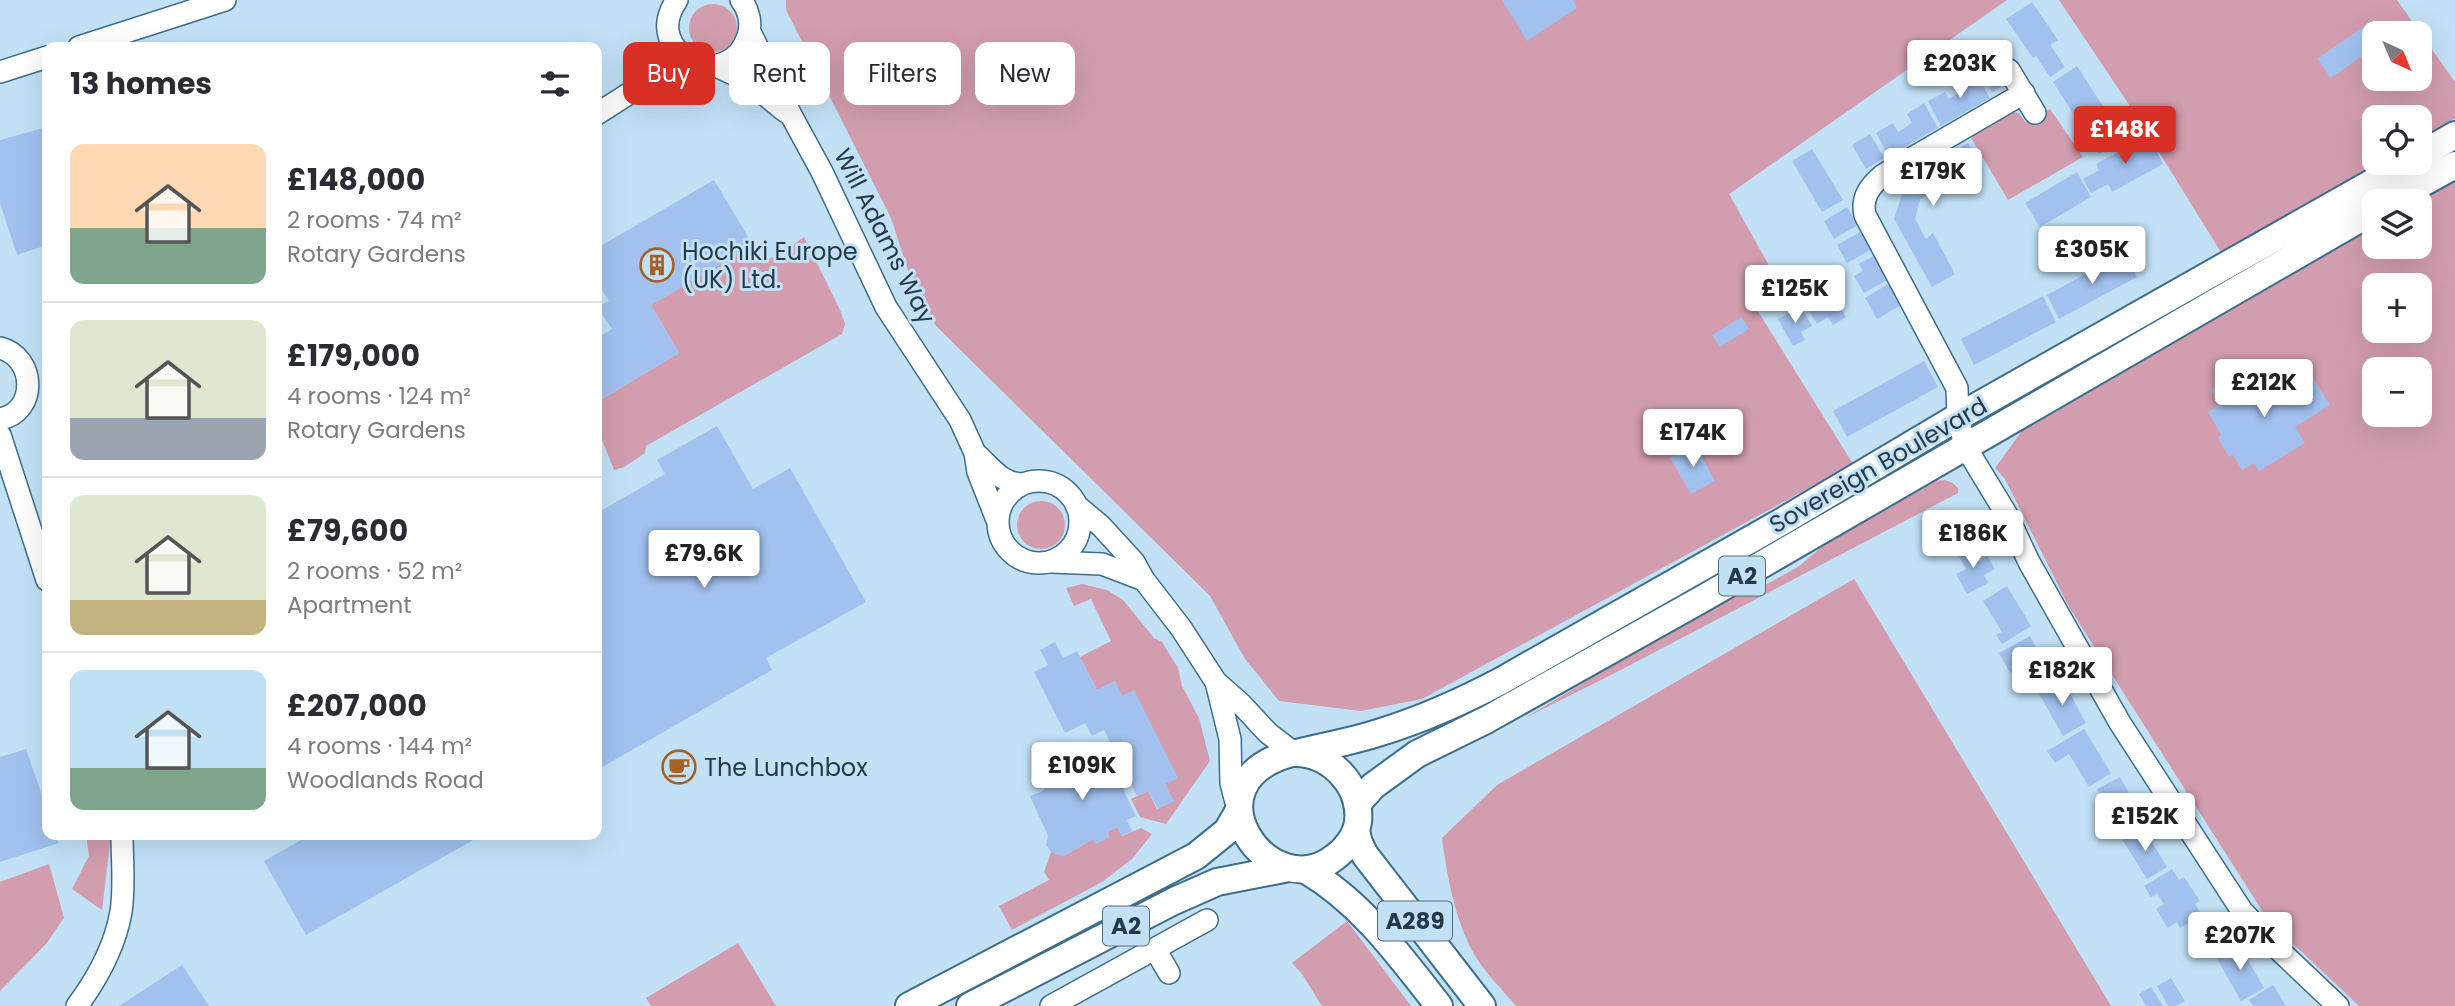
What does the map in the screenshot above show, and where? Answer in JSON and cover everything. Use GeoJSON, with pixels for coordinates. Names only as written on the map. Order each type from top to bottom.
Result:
{"type":"FeatureCollection","features":[{"type":"Feature","properties":{"kind":"main road"},"geometry":{"type":"LineString","coordinates":[[2432,148],[2455,135]]}},
{"type":"Feature","properties":{"kind":"main road"},"geometry":{"type":"LineString","coordinates":[[2412,189],[2455,165]]}},
{"type":"Feature","properties":{"kind":"main road","name":"Sovereign Boulevard"},"geometry":{"type":"LineString","coordinates":[[1296,753],[1381,732],[1471,697],[1783,522],[1958,417],[2386,175]]}},
{"type":"Feature","properties":{"kind":"main road","name":"Sovereign Boulevard"},"geometry":{"type":"LineString","coordinates":[[1357,804],[1373,786],[1417,754],[1518,702],[1836,522],[2362,217]]}},
{"type":"Feature","properties":{"kind":"main road"},"geometry":{"type":"LineString","coordinates":[[1296,753],[1317,757],[1337,769],[1350,785],[1357,804],[1356,831],[1349,843],[1337,856],[1322,865],[1297,869],[1273,861],[1254,846],[1242,829],[1238,812],[1245,786],[1258,769],[1271,760],[1296,753]]}},
{"type":"Feature","properties":{"kind":"main road","name":"A2"},"geometry":{"type":"LineString","coordinates":[[909,1006],[1196,856],[1227,831],[1238,812]]}},
{"type":"Feature","properties":{"kind":"main road","name":"A289"},"geometry":{"type":"LineString","coordinates":[[1356,831],[1365,855],[1482,1006]]}},
{"type":"Feature","properties":{"kind":"main road","name":"A2"},"geometry":{"type":"LineString","coordinates":[[970,1006],[1217,881],[1297,869]]}},
{"type":"Feature","properties":{"kind":"main road","name":"A289"},"geometry":{"type":"LineString","coordinates":[[1297,869],[1341,892],[1363,914],[1439,1006]]}},
{"type":"Feature","properties":{"kind":"street"},"geometry":{"type":"LineString","coordinates":[[95,42],[225,0]]}},
{"type":"Feature","properties":{"kind":"street"},"geometry":{"type":"LineString","coordinates":[[672,42],[668,32],[668,19],[677,0]]}},
{"type":"Feature","properties":{"kind":"street","name":"Will Adams Way"},"geometry":{"type":"LineString","coordinates":[[741,0],[750,18],[750,32],[822,172],[886,307],[946,396],[975,453],[978,471],[998,520]]}},
{"type":"Feature","properties":{"kind":"street"},"geometry":{"type":"LineString","coordinates":[[716,66],[728,62],[738,54],[746,44],[750,32]]}},
{"type":"Feature","properties":{"kind":"street"},"geometry":{"type":"LineString","coordinates":[[0,72],[42,59]]}},
{"type":"Feature","properties":{"kind":"street","name":"Will Adams Way"},"geometry":{"type":"LineString","coordinates":[[716,66],[748,82],[791,115]]}},
{"type":"Feature","properties":{"kind":"street"},"geometry":{"type":"LineString","coordinates":[[2009,70],[2035,113]]}},
{"type":"Feature","properties":{"kind":"street"},"geometry":{"type":"LineString","coordinates":[[2024,93],[1883,174],[1869,188],[1864,201],[1864,213],[1957,388],[1958,417],[1965,446],[2007,515],[2029,562],[2120,723],[2242,911],[2338,1006]]}},
{"type":"Feature","properties":{"kind":"street"},"geometry":{"type":"LineString","coordinates":[[602,111],[623,97]]}},
{"type":"Feature","properties":{"kind":"street"},"geometry":{"type":"LineString","coordinates":[[0,348],[37,368],[29,382],[23,403],[7,417],[0,419]]}},
{"type":"Feature","properties":{"kind":"street"},"geometry":{"type":"LineString","coordinates":[[0,435],[42,565]]}},
{"type":"Feature","properties":{"kind":"street","name":"Will Adams Way"},"geometry":{"type":"LineString","coordinates":[[975,453],[1001,478],[1014,484],[1023,484]]}},
{"type":"Feature","properties":{"kind":"street"},"geometry":{"type":"LineString","coordinates":[[1144,580],[1102,564],[1025,561],[1010,552],[1001,539],[998,520],[1005,498],[1023,484],[1038,481],[1053,484],[1066,491],[1076,505],[1134,562],[1216,682],[1268,733],[1296,753]]}},
{"type":"Feature","properties":{"kind":"street"},"geometry":{"type":"LineString","coordinates":[[1047,562],[1060,557],[1075,541],[1079,527],[1076,505]]}},
{"type":"Feature","properties":{"kind":"street"},"geometry":{"type":"LineString","coordinates":[[1216,682],[1230,739],[1231,783],[1238,812]]}},
{"type":"Feature","properties":{"kind":"street"},"geometry":{"type":"LineString","coordinates":[[77,1006],[100,970],[117,925],[121,910],[122,840]]}},
{"type":"Feature","properties":{"kind":"street"},"geometry":{"type":"LineString","coordinates":[[1051,1006],[1207,920]]}},
{"type":"Feature","properties":{"kind":"street"},"geometry":{"type":"LineString","coordinates":[[1155,949],[1169,973]]}},
{"type":"Feature","properties":{"kind":"shaded area"},"geometry":{"type":"Polygon","coordinates":[[[786,0],[2007,0],[1729,194],[1776,278],[1749,297],[1853,464],[1422,699],[1361,711],[1279,701],[1245,659],[1210,596],[921,311],[891,218],[830,97],[830,42],[802,42],[786,10],[786,0]]]}},
{"type":"Feature","properties":{"kind":"shaded area"},"geometry":{"type":"Polygon","coordinates":[[[2059,0],[2397,0],[2412,21],[2362,21],[2362,91],[2432,91],[2432,49],[2455,82],[2455,118],[2432,131],[2432,105],[2362,105],[2362,172],[2222,254],[2138,118],[2059,0]]]}},
{"type":"Feature","properties":{"kind":"shaded area"},"geometry":{"type":"Polygon","coordinates":[[[704,5],[722,5],[736,19],[736,37],[722,51],[715,52],[715,42],[694,42],[690,37],[690,19],[704,5]]]}},
{"type":"Feature","properties":{"kind":"shaded area"},"geometry":{"type":"Polygon","coordinates":[[[2050,109],[2083,157],[2008,200],[1970,136],[2008,114],[2018,113],[2025,122],[2029,122],[2050,109]]]}},
{"type":"Feature","properties":{"kind":"shaded area"},"geometry":{"type":"Polygon","coordinates":[[[2455,181],[2455,1006],[2359,1006],[2268,920],[2069,607],[2005,479],[1995,468],[2026,425],[2362,233],[2362,259],[2432,259],[2432,194],[2455,181]]]}},
{"type":"Feature","properties":{"kind":"shaded area"},"geometry":{"type":"Polygon","coordinates":[[[804,237],[840,310],[845,324],[842,334],[646,446],[645,453],[624,467],[614,470],[602,440],[602,399],[679,353],[651,305],[747,248],[760,259],[767,259],[804,237]]]}},
{"type":"Feature","properties":{"kind":"shaded area"},"geometry":{"type":"Polygon","coordinates":[[[1945,480],[1958,488],[1958,493],[1523,719],[1717,603],[1765,585],[1798,567],[1836,535],[1932,481],[1945,480]]]}},
{"type":"Feature","properties":{"kind":"shaded area"},"geometry":{"type":"Polygon","coordinates":[[[1041,501],[1058,508],[1065,525],[1058,542],[1041,549],[1024,542],[1017,525],[1024,508],[1041,501]]]}},
{"type":"Feature","properties":{"kind":"shaded area"},"geometry":{"type":"Polygon","coordinates":[[[1854,579],[2111,1006],[1516,1006],[1483,968],[1467,941],[1453,897],[1442,838],[1497,785],[1854,579]]]}},
{"type":"Feature","properties":{"kind":"shaded area"},"geometry":{"type":"Polygon","coordinates":[[[1082,584],[1107,590],[1123,600],[1154,638],[1162,642],[1178,668],[1182,686],[1199,718],[1210,761],[1166,824],[1140,817],[1131,799],[1148,791],[1157,809],[1173,801],[1134,691],[1122,696],[1115,681],[1097,690],[1080,657],[1111,641],[1091,599],[1074,606],[1066,588],[1082,584]]]}},
{"type":"Feature","properties":{"kind":"shaded area"},"geometry":{"type":"Polygon","coordinates":[[[1117,827],[1122,836],[1141,828],[1152,834],[1132,859],[1102,882],[1012,930],[999,906],[1049,880],[1044,872],[1051,852],[1064,856],[1093,839],[1096,844],[1109,837],[1107,832],[1117,827]]]}},
{"type":"Feature","properties":{"kind":"shaded area"},"geometry":{"type":"Polygon","coordinates":[[[87,840],[110,840],[102,910],[72,889],[89,856],[87,840]]]}},
{"type":"Feature","properties":{"kind":"shaded area"},"geometry":{"type":"Polygon","coordinates":[[[49,864],[64,918],[46,944],[0,991],[0,882],[49,864]]]}},
{"type":"Feature","properties":{"kind":"shaded area"},"geometry":{"type":"Polygon","coordinates":[[[1347,921],[1411,1006],[1322,1006],[1292,963],[1347,921]]]}},
{"type":"Feature","properties":{"kind":"shaded area"},"geometry":{"type":"Polygon","coordinates":[[[738,943],[776,1006],[651,1006],[646,998],[738,943]]]}},
{"type":"Feature","properties":{"kind":"building"},"geometry":{"type":"Polygon","coordinates":[[[1502,0],[1573,0],[1577,8],[1527,41],[1502,0]]]}},
{"type":"Feature","properties":{"kind":"building"},"geometry":{"type":"Polygon","coordinates":[[[2032,2],[2058,40],[2050,45],[2065,67],[2050,77],[2006,19],[2032,2]]]}},
{"type":"Feature","properties":{"kind":"building"},"geometry":{"type":"Polygon","coordinates":[[[2362,28],[2362,56],[2331,78],[2317,59],[2362,28]]]}},
{"type":"Feature","properties":{"kind":"building"},"geometry":{"type":"Polygon","coordinates":[[[1997,55],[2012,80],[1992,92],[1977,67],[1997,55]]]}},
{"type":"Feature","properties":{"kind":"building"},"geometry":{"type":"Polygon","coordinates":[[[2077,66],[2124,139],[2099,154],[2053,82],[2077,66]]]}},
{"type":"Feature","properties":{"kind":"building"},"geometry":{"type":"Polygon","coordinates":[[[1975,72],[1990,98],[1941,126],[1928,101],[1945,92],[1949,99],[1962,91],[1957,82],[1975,72]]]}},
{"type":"Feature","properties":{"kind":"building"},"geometry":{"type":"Polygon","coordinates":[[[1924,103],[1938,128],[1889,156],[1876,133],[1893,123],[1898,132],[1912,123],[1907,114],[1924,103]]]}},
{"type":"Feature","properties":{"kind":"building"},"geometry":{"type":"Polygon","coordinates":[[[42,128],[42,247],[17,255],[0,203],[0,140],[42,128]]]}},
{"type":"Feature","properties":{"kind":"building"},"geometry":{"type":"Polygon","coordinates":[[[1870,134],[1884,158],[1866,169],[1852,145],[1870,134]]]}},
{"type":"Feature","properties":{"kind":"building"},"geometry":{"type":"Polygon","coordinates":[[[2148,135],[2163,164],[2112,192],[2108,184],[2091,193],[2083,179],[2099,170],[2096,164],[2148,135]]]}},
{"type":"Feature","properties":{"kind":"building"},"geometry":{"type":"Polygon","coordinates":[[[1968,143],[1983,170],[1930,201],[1927,195],[1920,200],[1915,219],[1926,239],[1933,233],[1955,274],[1932,287],[1894,219],[1904,188],[1919,180],[1915,173],[1968,143]]]}},
{"type":"Feature","properties":{"kind":"building"},"geometry":{"type":"Polygon","coordinates":[[[1812,149],[1843,200],[1822,212],[1792,161],[1812,149]]]}},
{"type":"Feature","properties":{"kind":"building"},"geometry":{"type":"Polygon","coordinates":[[[2077,172],[2091,197],[2040,227],[2025,203],[2077,172]]]}},
{"type":"Feature","properties":{"kind":"building","name":"Hochiki Europe (UK) Ltd."},"geometry":{"type":"Polygon","coordinates":[[[714,180],[753,245],[651,305],[679,353],[602,399],[602,335],[612,329],[602,314],[602,304],[609,301],[602,290],[602,245],[714,180]]]}},
{"type":"Feature","properties":{"kind":"building"},"geometry":{"type":"Polygon","coordinates":[[[1847,207],[1858,225],[1834,239],[1824,221],[1847,207]]]}},
{"type":"Feature","properties":{"kind":"building"},"geometry":{"type":"Polygon","coordinates":[[[1862,231],[1872,249],[1847,263],[1837,245],[1862,231]]]}},
{"type":"Feature","properties":{"kind":"building"},"geometry":{"type":"Polygon","coordinates":[[[2124,253],[2137,277],[2059,319],[2047,295],[2124,253]]]}},
{"type":"Feature","properties":{"kind":"building"},"geometry":{"type":"Polygon","coordinates":[[[1875,255],[1889,279],[1864,293],[1854,276],[1863,271],[1859,264],[1875,255]]]}},
{"type":"Feature","properties":{"kind":"building"},"geometry":{"type":"Polygon","coordinates":[[[1891,282],[1903,304],[1877,319],[1865,298],[1891,282]]]}},
{"type":"Feature","properties":{"kind":"building"},"geometry":{"type":"Polygon","coordinates":[[[1830,290],[1846,317],[1833,325],[1828,317],[1817,324],[1805,304],[1830,290]]]}},
{"type":"Feature","properties":{"kind":"building"},"geometry":{"type":"Polygon","coordinates":[[[2043,296],[2056,322],[1974,365],[1961,339],[2043,296]]]}},
{"type":"Feature","properties":{"kind":"building"},"geometry":{"type":"Polygon","coordinates":[[[1801,307],[1812,326],[1801,332],[1805,340],[1793,346],[1778,319],[1801,307]]]}},
{"type":"Feature","properties":{"kind":"building"},"geometry":{"type":"Polygon","coordinates":[[[1742,317],[1749,329],[1720,347],[1712,335],[1742,317]]]}},
{"type":"Feature","properties":{"kind":"building"},"geometry":{"type":"Polygon","coordinates":[[[1924,361],[1938,387],[1847,437],[1833,411],[1924,361]]]}},
{"type":"Feature","properties":{"kind":"building"},"geometry":{"type":"Polygon","coordinates":[[[2243,370],[2262,401],[2309,372],[2330,405],[2295,427],[2305,443],[2259,471],[2254,463],[2242,470],[2233,455],[2229,457],[2218,438],[2221,434],[2208,412],[2220,404],[2211,390],[2243,370]]]}},
{"type":"Feature","properties":{"kind":"building"},"geometry":{"type":"Polygon","coordinates":[[[717,426],[753,489],[790,468],[866,602],[766,658],[772,670],[602,767],[602,510],[665,474],[657,460],[717,426]]]}},
{"type":"Feature","properties":{"kind":"building"},"geometry":{"type":"Polygon","coordinates":[[[1695,444],[1715,481],[1691,494],[1670,458],[1695,444]]]}},
{"type":"Feature","properties":{"kind":"building"},"geometry":{"type":"Polygon","coordinates":[[[1967,543],[1977,562],[1987,556],[1995,569],[1984,575],[1988,583],[1967,594],[1956,574],[1966,569],[1955,550],[1967,543]]]}},
{"type":"Feature","properties":{"kind":"building"},"geometry":{"type":"Polygon","coordinates":[[[2007,586],[2031,626],[2002,644],[1996,635],[2002,632],[1983,601],[2007,586]]]}},
{"type":"Feature","properties":{"kind":"building"},"geometry":{"type":"Polygon","coordinates":[[[2030,636],[2051,676],[2030,687],[2020,667],[2010,673],[1999,653],[2030,636]]]}},
{"type":"Feature","properties":{"kind":"building"},"geometry":{"type":"Polygon","coordinates":[[[1055,642],[1063,658],[1077,651],[1097,690],[1115,681],[1122,696],[1134,690],[1178,778],[1165,784],[1174,801],[1158,809],[1148,791],[1137,796],[1104,730],[1092,736],[1085,723],[1065,733],[1034,672],[1048,665],[1040,650],[1055,642]]]}},
{"type":"Feature","properties":{"kind":"building"},"geometry":{"type":"Polygon","coordinates":[[[2062,679],[2086,723],[2063,736],[2038,692],[2062,679]]]}},
{"type":"Feature","properties":{"kind":"building"},"geometry":{"type":"Polygon","coordinates":[[[2084,729],[2111,773],[2089,787],[2069,754],[2055,763],[2047,751],[2084,729]]]}},
{"type":"Feature","properties":{"kind":"building"},"geometry":{"type":"Polygon","coordinates":[[[1095,745],[1109,760],[1136,816],[1127,820],[1132,831],[1122,836],[1117,827],[1107,832],[1109,837],[1096,844],[1093,839],[1064,856],[1051,852],[1046,845],[1048,836],[1030,796],[1045,790],[1037,774],[1095,745]]]}},
{"type":"Feature","properties":{"kind":"building"},"geometry":{"type":"Polygon","coordinates":[[[26,749],[42,795],[42,840],[58,840],[59,843],[0,862],[0,757],[26,749]]]}},
{"type":"Feature","properties":{"kind":"building"},"geometry":{"type":"Polygon","coordinates":[[[2120,777],[2145,821],[2122,834],[2097,789],[2120,777]]]}},
{"type":"Feature","properties":{"kind":"building"},"geometry":{"type":"Polygon","coordinates":[[[2143,827],[2167,867],[2147,879],[2122,839],[2143,827]]]}},
{"type":"Feature","properties":{"kind":"building"},"geometry":{"type":"Polygon","coordinates":[[[301,840],[473,840],[306,935],[264,861],[301,840]]]}},
{"type":"Feature","properties":{"kind":"building"},"geometry":{"type":"Polygon","coordinates":[[[2172,869],[2179,880],[2184,877],[2200,901],[2195,904],[2202,915],[2180,928],[2177,922],[2168,928],[2156,909],[2164,904],[2157,893],[2151,897],[2144,886],[2172,869]]]}},
{"type":"Feature","properties":{"kind":"building"},"geometry":{"type":"Polygon","coordinates":[[[2238,943],[2264,988],[2241,1001],[2216,957],[2238,943]]]}},
{"type":"Feature","properties":{"kind":"building"},"geometry":{"type":"Polygon","coordinates":[[[182,965],[209,1006],[119,1006],[182,965]]]}},
{"type":"Feature","properties":{"kind":"building"},"geometry":{"type":"Polygon","coordinates":[[[2171,978],[2185,1001],[2176,1006],[2168,1006],[2157,986],[2171,978]]]}},
{"type":"Feature","properties":{"kind":"building"},"geometry":{"type":"Polygon","coordinates":[[[2273,985],[2286,1006],[2253,1006],[2249,1000],[2273,985]]]}},
{"type":"Feature","properties":{"kind":"building"},"geometry":{"type":"Polygon","coordinates":[[[2151,987],[2163,1006],[2146,1006],[2139,994],[2151,987]]]}},
{"type":"Feature","properties":{"kind":"place","name":"Hochiki Europe (UK) Ltd."},"geometry":{"type":"Point","coordinates":[657,265]}},
{"type":"Feature","properties":{"kind":"place","name":"The Lunchbox"},"geometry":{"type":"Point","coordinates":[679,767]}}]}
